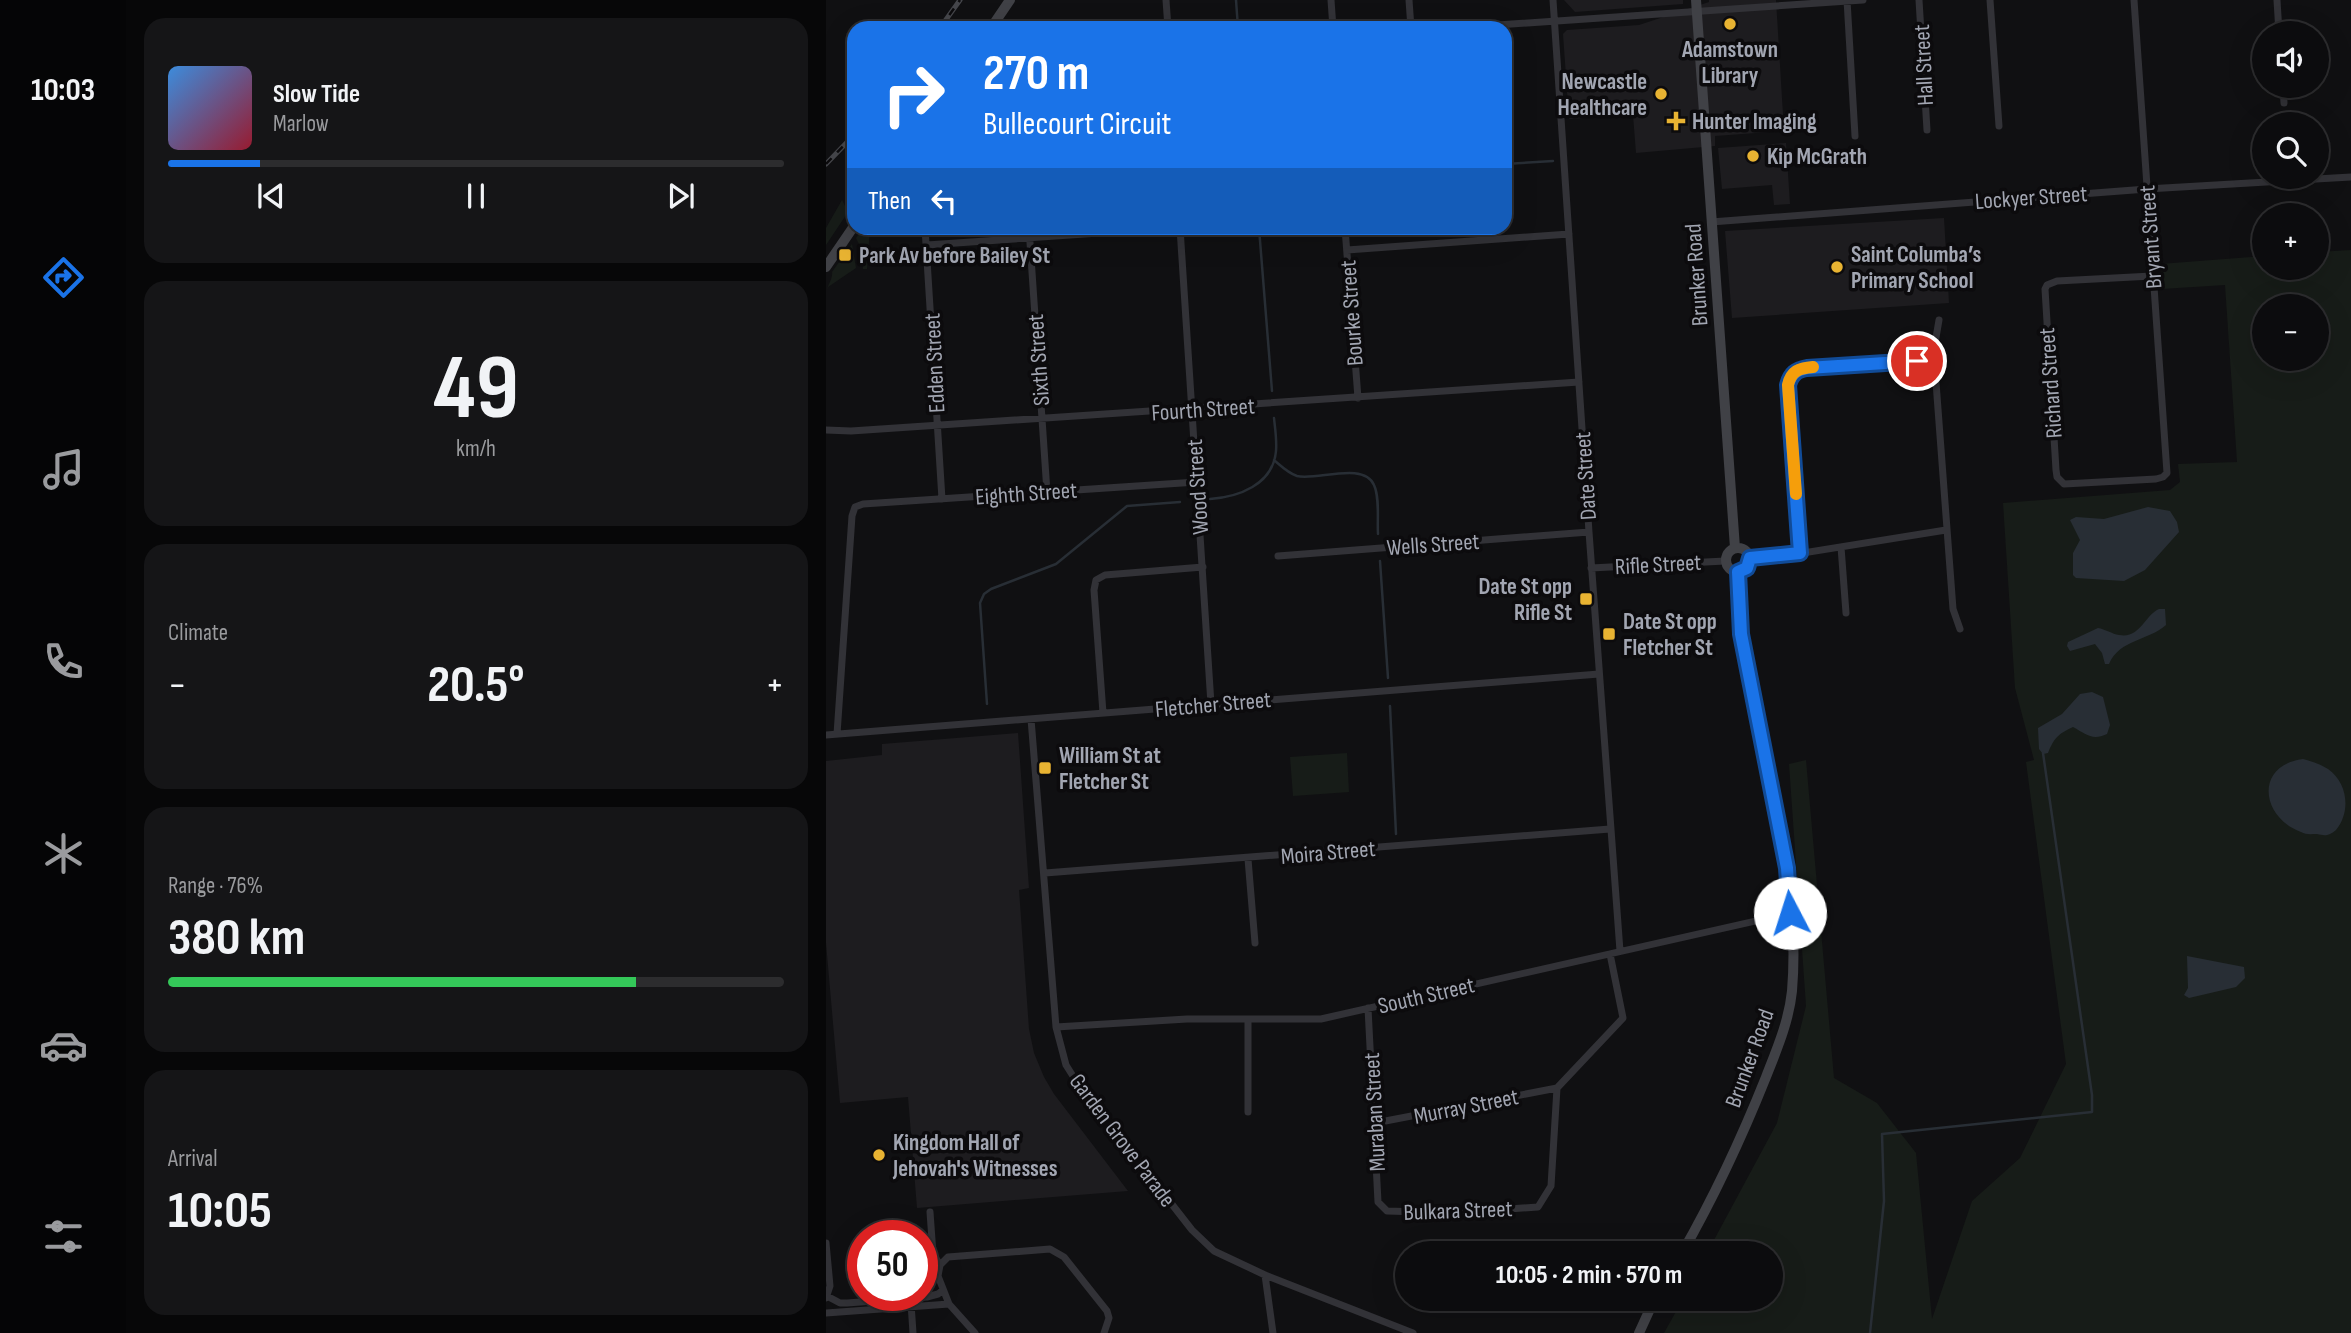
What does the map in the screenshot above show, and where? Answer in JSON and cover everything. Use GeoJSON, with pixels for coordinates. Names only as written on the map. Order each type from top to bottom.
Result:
{"type":"FeatureCollection","features":[{"type":"Feature","properties":{"kind":"main road"},"geometry":{"type":"LineString","coordinates":[[996,21],[1010,0]]}},
{"type":"Feature","properties":{"kind":"main road","name":"Brunker Road"},"geometry":{"type":"LineString","coordinates":[[1696,0],[1735,548]]}},
{"type":"Feature","properties":{"kind":"main road"},"geometry":{"type":"LineString","coordinates":[[826,267],[848,235]]}},
{"type":"Feature","properties":{"kind":"main road"},"geometry":{"type":"LineString","coordinates":[[1735,548],[1745,550],[1750,558],[1747,568],[1738,572],[1729,569],[1725,561],[1728,552],[1735,548]]}},
{"type":"Feature","properties":{"kind":"main road","name":"Brunker Road"},"geometry":{"type":"LineString","coordinates":[[1689,1241],[1712,1198],[1754,1107],[1784,1029],[1792,993],[1793,958],[1787,868],[1741,634],[1738,572]]}},
{"type":"Feature","properties":{"kind":"main road"},"geometry":{"type":"LineString","coordinates":[[1639,1333],[1649,1311]]}},
{"type":"Feature","properties":{"kind":"street"},"geometry":{"type":"LineString","coordinates":[[1166,0],[1168,21]]}},
{"type":"Feature","properties":{"kind":"street"},"geometry":{"type":"LineString","coordinates":[[1331,0],[1332,21]]}},
{"type":"Feature","properties":{"kind":"street"},"geometry":{"type":"LineString","coordinates":[[1409,0],[1410,21]]}},
{"type":"Feature","properties":{"kind":"street","name":"Date Street"},"geometry":{"type":"LineString","coordinates":[[1553,0],[1588,532],[1620,951]]}},
{"type":"Feature","properties":{"kind":"street"},"geometry":{"type":"LineString","coordinates":[[1512,24],[1863,0]]}},
{"type":"Feature","properties":{"kind":"street","name":"Hall Street"},"geometry":{"type":"LineString","coordinates":[[1919,0],[1927,130]]}},
{"type":"Feature","properties":{"kind":"street"},"geometry":{"type":"LineString","coordinates":[[1990,0],[1999,126]]}},
{"type":"Feature","properties":{"kind":"street","name":"Bryant Street"},"geometry":{"type":"LineString","coordinates":[[2060,482],[2068,484],[2156,479],[2167,473],[2134,0]]}},
{"type":"Feature","properties":{"kind":"street"},"geometry":{"type":"LineString","coordinates":[[2277,0],[2278,21]]}},
{"type":"Feature","properties":{"kind":"street"},"geometry":{"type":"LineString","coordinates":[[1847,1],[1855,136]]}},
{"type":"Feature","properties":{"kind":"street"},"geometry":{"type":"LineString","coordinates":[[2284,98],[2284,103]]}},
{"type":"Feature","properties":{"kind":"street","name":"Lockyer Street"},"geometry":{"type":"LineString","coordinates":[[1711,222],[2147,188],[2351,177]]}},
{"type":"Feature","properties":{"kind":"street"},"geometry":{"type":"LineString","coordinates":[[1347,250],[1569,234]]}},
{"type":"Feature","properties":{"kind":"street","name":"Edden Street"},"geometry":{"type":"LineString","coordinates":[[926,235],[942,499]]}},
{"type":"Feature","properties":{"kind":"street"},"geometry":{"type":"LineString","coordinates":[[927,245],[1061,235]]}},
{"type":"Feature","properties":{"kind":"street","name":"Wood Street"},"geometry":{"type":"LineString","coordinates":[[1180,235],[1211,704]]}},
{"type":"Feature","properties":{"kind":"street","name":"Bourke Street"},"geometry":{"type":"LineString","coordinates":[[1346,235],[1358,398]]}},
{"type":"Feature","properties":{"kind":"street","name":"Sixth Street"},"geometry":{"type":"LineString","coordinates":[[1029,237],[1047,492]]}},
{"type":"Feature","properties":{"kind":"street","name":"Richard Street"},"geometry":{"type":"LineString","coordinates":[[2060,482],[2056,470],[2044,294],[2047,285],[2057,281],[2152,276]]}},
{"type":"Feature","properties":{"kind":"street"},"geometry":{"type":"LineString","coordinates":[[1939,320],[1932,361],[1935,369],[1953,609],[1960,629]]}},
{"type":"Feature","properties":{"kind":"street"},"geometry":{"type":"LineString","coordinates":[[1800,553],[1788,385],[1790,376],[1807,368],[1932,361]]}},
{"type":"Feature","properties":{"kind":"street","name":"Fourth Street"},"geometry":{"type":"LineString","coordinates":[[826,430],[937,426],[1579,382]]}},
{"type":"Feature","properties":{"kind":"street","name":"Eighth Street"},"geometry":{"type":"LineString","coordinates":[[837,734],[852,516],[855,507],[863,504],[1197,482]]}},
{"type":"Feature","properties":{"kind":"street"},"geometry":{"type":"LineString","coordinates":[[1750,558],[1800,553],[1946,530]]}},
{"type":"Feature","properties":{"kind":"street","name":"Wells Street"},"geometry":{"type":"LineString","coordinates":[[1278,556],[1588,532]]}},
{"type":"Feature","properties":{"kind":"street"},"geometry":{"type":"LineString","coordinates":[[1841,547],[1846,613]]}},
{"type":"Feature","properties":{"kind":"street","name":"Rifle Street"},"geometry":{"type":"LineString","coordinates":[[1591,568],[1725,561]]}},
{"type":"Feature","properties":{"kind":"street"},"geometry":{"type":"LineString","coordinates":[[1103,713],[1094,590],[1096,580],[1105,575],[1203,566]]}},
{"type":"Feature","properties":{"kind":"street","name":"Fletcher Street"},"geometry":{"type":"LineString","coordinates":[[826,735],[1599,674]]}},
{"type":"Feature","properties":{"kind":"street","name":"Garden Grove Parade"},"geometry":{"type":"LineString","coordinates":[[1031,719],[1056,1027],[1066,1065],[1192,1230],[1214,1251],[1265,1275],[1412,1333]]}},
{"type":"Feature","properties":{"kind":"street","name":"Moira Street"},"geometry":{"type":"LineString","coordinates":[[1045,873],[1610,829]]}},
{"type":"Feature","properties":{"kind":"street"},"geometry":{"type":"LineString","coordinates":[[1248,859],[1255,943]]}},
{"type":"Feature","properties":{"kind":"street","name":"South Street"},"geometry":{"type":"LineString","coordinates":[[1056,1027],[1186,1019],[1321,1019],[1790,913]]}},
{"type":"Feature","properties":{"kind":"street"},"geometry":{"type":"LineString","coordinates":[[1557,1088],[1623,1018],[1610,954]]}},
{"type":"Feature","properties":{"kind":"street","name":"Muraban Street"},"geometry":{"type":"LineString","coordinates":[[1368,1009],[1378,1202],[1387,1212]]}},
{"type":"Feature","properties":{"kind":"street"},"geometry":{"type":"LineString","coordinates":[[1248,1020],[1248,1112]]}},
{"type":"Feature","properties":{"kind":"street","name":"Murray Street"},"geometry":{"type":"LineString","coordinates":[[1375,1124],[1557,1088]]}},
{"type":"Feature","properties":{"kind":"street","name":"Bulkara Street"},"geometry":{"type":"LineString","coordinates":[[1387,1212],[1453,1213],[1538,1207],[1551,1186],[1557,1088]]}},
{"type":"Feature","properties":{"kind":"street"},"geometry":{"type":"LineString","coordinates":[[930,1212],[933,1254],[940,1265]]}},
{"type":"Feature","properties":{"kind":"street"},"geometry":{"type":"LineString","coordinates":[[826,1243],[830,1286],[826,1298],[847,1303]]}},
{"type":"Feature","properties":{"kind":"street"},"geometry":{"type":"LineString","coordinates":[[975,1333],[949,1304],[938,1276],[940,1265],[948,1257],[1050,1249],[1065,1256],[1107,1311],[1109,1318],[1104,1333]]}},
{"type":"Feature","properties":{"kind":"street"},"geometry":{"type":"LineString","coordinates":[[1265,1275],[1273,1333]]}},
{"type":"Feature","properties":{"kind":"street"},"geometry":{"type":"LineString","coordinates":[[938,1293],[943,1290]]}},
{"type":"Feature","properties":{"kind":"street"},"geometry":{"type":"LineString","coordinates":[[938,1305],[949,1304]]}},
{"type":"Feature","properties":{"kind":"street"},"geometry":{"type":"LineString","coordinates":[[826,1313],[860,1311]]}},
{"type":"Feature","properties":{"kind":"street"},"geometry":{"type":"LineString","coordinates":[[911,1311],[913,1333]]}},
{"type":"Feature","properties":{"kind":"shaded area"},"geometry":{"type":"Polygon","coordinates":[[[1564,0],[1683,0],[1683,4],[1575,12],[1564,0]]]}},
{"type":"Feature","properties":{"kind":"shaded area"},"geometry":{"type":"Polygon","coordinates":[[[1709,0],[1776,0],[1784,131],[1715,136],[1715,146],[1636,153],[1633,115],[1569,119],[1563,34],[1567,30],[1639,25],[1709,0]]]}},
{"type":"Feature","properties":{"kind":"shaded area"},"geometry":{"type":"Polygon","coordinates":[[[1786,143],[1790,204],[1774,205],[1772,185],[1722,189],[1718,148],[1786,143]]]}},
{"type":"Feature","properties":{"kind":"shaded area"},"geometry":{"type":"Polygon","coordinates":[[[842,200],[847,214],[826,245],[826,228],[842,200]]]}},
{"type":"Feature","properties":{"kind":"shaded area","name":"Saint Columba’s Primary School"},"geometry":{"type":"Polygon","coordinates":[[[1944,218],[1949,303],[1732,318],[1725,231],[1944,218]]]}},
{"type":"Feature","properties":{"kind":"shaded area"},"geometry":{"type":"Polygon","coordinates":[[[858,235],[870,235],[867,269],[863,269],[861,248],[856,238],[858,235]]]}},
{"type":"Feature","properties":{"kind":"shaded area"},"geometry":{"type":"Polygon","coordinates":[[[852,244],[856,268],[828,287],[832,272],[852,244]]]}},
{"type":"Feature","properties":{"kind":"shaded area"},"geometry":{"type":"Polygon","coordinates":[[[2351,250],[2351,1333],[1664,1333],[1676,1311],[1783,1311],[1783,1241],[1713,1241],[1777,1123],[1806,1006],[1789,764],[1806,760],[1834,1078],[1877,1103],[1916,1153],[1932,1319],[1972,1201],[2020,1158],[2066,1064],[2026,762],[2034,760],[2015,688],[2003,503],[2170,490],[2180,482],[2178,464],[2237,462],[2225,285],[2162,289],[2160,264],[2252,257],[2252,280],[2329,280],[2329,251],[2351,250]]]}},
{"type":"Feature","properties":{"kind":"shaded area"},"geometry":{"type":"Polygon","coordinates":[[[2148,507],[2170,511],[2177,522],[2179,532],[2145,570],[2124,581],[2076,578],[2073,575],[2073,553],[2080,540],[2070,520],[2076,517],[2104,519],[2148,507]]]}},
{"type":"Feature","properties":{"kind":"shaded area"},"geometry":{"type":"Polygon","coordinates":[[[2159,609],[2165,609],[2166,625],[2127,645],[2109,664],[2105,664],[2102,653],[2095,644],[2070,651],[2067,646],[2068,642],[2098,628],[2119,635],[2132,634],[2159,609]]]}},
{"type":"Feature","properties":{"kind":"shaded area"},"geometry":{"type":"Polygon","coordinates":[[[2092,692],[2103,697],[2110,725],[2107,734],[2093,737],[2073,727],[2057,737],[2048,753],[2043,754],[2039,749],[2038,728],[2062,714],[2080,694],[2092,692]]]}},
{"type":"Feature","properties":{"kind":"shaded area"},"geometry":{"type":"Polygon","coordinates":[[[1018,733],[1029,888],[1019,890],[1029,1029],[1034,1053],[1054,1094],[1128,1191],[917,1208],[908,1097],[840,1103],[826,943],[826,761],[882,755],[882,744],[1018,733]]]}},
{"type":"Feature","properties":{"kind":"shaded area"},"geometry":{"type":"Polygon","coordinates":[[[1347,753],[1349,792],[1293,796],[1290,757],[1347,753]]]}},
{"type":"Feature","properties":{"kind":"shaded area"},"geometry":{"type":"Polygon","coordinates":[[[2303,759],[2328,769],[2340,782],[2343,790],[2344,815],[2336,830],[2329,834],[2309,834],[2287,825],[2271,804],[2270,781],[2277,771],[2287,763],[2303,759]]]}},
{"type":"Feature","properties":{"kind":"shaded area"},"geometry":{"type":"Polygon","coordinates":[[[2187,956],[2244,967],[2245,978],[2236,987],[2189,998],[2184,995],[2188,988],[2187,956]]]}},
{"type":"Feature","properties":{"kind":"waterway"},"geometry":{"type":"LineString","coordinates":[[1236,0],[1238,21]]}},
{"type":"Feature","properties":{"kind":"waterway"},"geometry":{"type":"LineString","coordinates":[[1512,164],[1553,161]]}},
{"type":"Feature","properties":{"kind":"waterway"},"geometry":{"type":"LineString","coordinates":[[1260,235],[1272,391]]}},
{"type":"Feature","properties":{"kind":"waterway"},"geometry":{"type":"LineString","coordinates":[[1210,499],[1242,492],[1261,481],[1268,473],[1276,451],[1274,418]]}},
{"type":"Feature","properties":{"kind":"waterway"},"geometry":{"type":"LineString","coordinates":[[1274,460],[1297,476],[1350,473],[1369,478],[1377,496],[1378,534]]}},
{"type":"Feature","properties":{"kind":"waterway"},"geometry":{"type":"LineString","coordinates":[[987,704],[980,603],[984,594],[1056,564],[1127,506],[1180,502]]}},
{"type":"Feature","properties":{"kind":"waterway"},"geometry":{"type":"LineString","coordinates":[[1380,561],[1388,678]]}},
{"type":"Feature","properties":{"kind":"waterway"},"geometry":{"type":"LineString","coordinates":[[1390,706],[1396,834]]}},
{"type":"Feature","properties":{"kind":"waterway"},"geometry":{"type":"LineString","coordinates":[[1870,1333],[1884,1201],[1882,1134],[2092,1112],[2092,1095],[2043,753]]}},
{"type":"Feature","properties":{"kind":"railway"},"geometry":{"type":"LineString","coordinates":[[945,21],[960,0]]}},
{"type":"Feature","properties":{"kind":"railway"},"geometry":{"type":"LineString","coordinates":[[826,164],[847,142]]}},
{"type":"Feature","properties":{"kind":"slow traffic"},"geometry":{"type":"LineString","coordinates":[[1796,494],[1788,385],[1794,372],[1813,367]]}},
{"type":"Feature","properties":{"kind":"place","name":"Adamstown Library"},"geometry":{"type":"Point","coordinates":[1730,24]}},
{"type":"Feature","properties":{"kind":"place","name":"Newcastle Healthcare"},"geometry":{"type":"Point","coordinates":[1661,94]}},
{"type":"Feature","properties":{"kind":"place","name":"Hunter Imaging"},"geometry":{"type":"Point","coordinates":[1676,121]}},
{"type":"Feature","properties":{"kind":"place","name":"Kip McGrath"},"geometry":{"type":"Point","coordinates":[1753,156]}},
{"type":"Feature","properties":{"kind":"place","name":"Park Av before Bailey St"},"geometry":{"type":"Point","coordinates":[845,255]}},
{"type":"Feature","properties":{"kind":"place","name":"Saint Columba’s Primary School"},"geometry":{"type":"Point","coordinates":[1837,267]}},
{"type":"Feature","properties":{"kind":"place","name":"Date St opp Rifle St"},"geometry":{"type":"Point","coordinates":[1586,599]}},
{"type":"Feature","properties":{"kind":"place","name":"Date St opp Fletcher St"},"geometry":{"type":"Point","coordinates":[1609,634]}},
{"type":"Feature","properties":{"kind":"place","name":"William St at Fletcher St"},"geometry":{"type":"Point","coordinates":[1045,768]}},
{"type":"Feature","properties":{"kind":"place","name":"Kingdom Hall of Jehovah's Witnesses"},"geometry":{"type":"Point","coordinates":[879,1155]}},
{"type":"Feature","properties":{"kind":"route"},"geometry":{"type":"LineString","coordinates":[[1790,913],[1787,868],[1741,634],[1738,572],[1747,568],[1750,558],[1772,558],[1800,553],[1788,385],[1790,376],[1807,368],[1917,361]]}}]}
